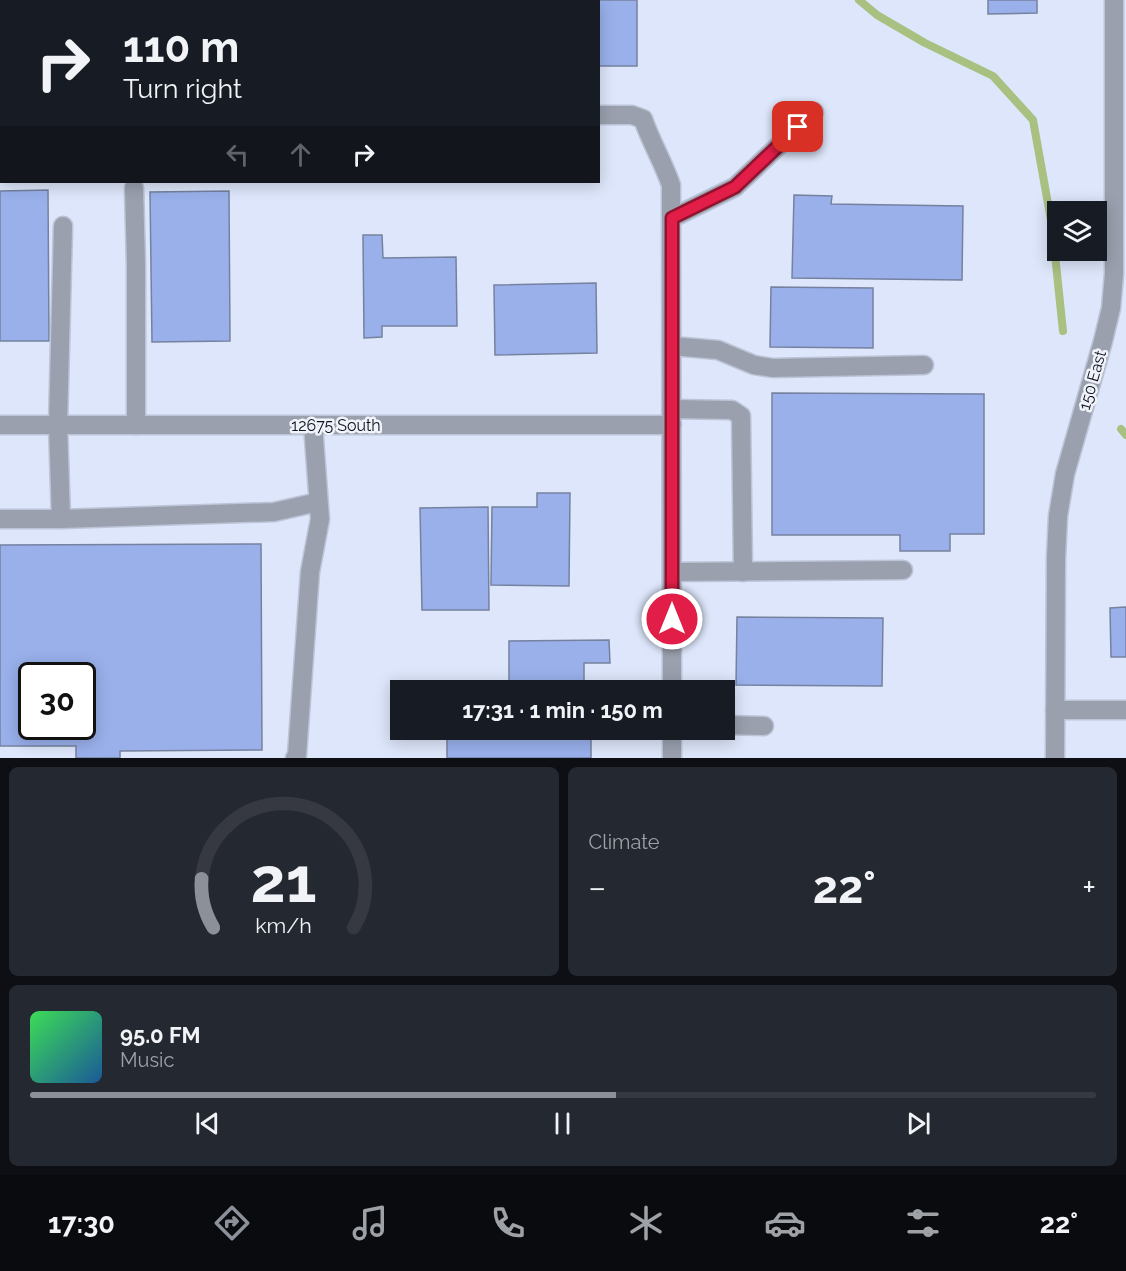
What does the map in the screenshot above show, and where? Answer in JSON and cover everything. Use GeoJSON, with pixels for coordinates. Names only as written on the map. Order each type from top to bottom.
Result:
{"type":"FeatureCollection","features":[{"type":"Feature","properties":{"kind":"street","name":"150 East"},"geometry":{"type":"LineString","coordinates":[[1055,758],[1058,516],[1065,474],[1111,308],[1121,224],[1114,0]]}},
{"type":"Feature","properties":{"kind":"street"},"geometry":{"type":"LineString","coordinates":[[672,218],[735,187],[814,112]]}},
{"type":"Feature","properties":{"kind":"street"},"geometry":{"type":"LineString","coordinates":[[600,115],[632,115],[643,119],[652,144],[663,161],[671,185],[672,680]]}},
{"type":"Feature","properties":{"kind":"street"},"geometry":{"type":"LineString","coordinates":[[134,188],[136,425]]}},
{"type":"Feature","properties":{"kind":"street"},"geometry":{"type":"LineString","coordinates":[[61,519],[57,425],[63,226]]}},
{"type":"Feature","properties":{"kind":"street"},"geometry":{"type":"LineString","coordinates":[[672,346],[718,350],[754,365],[773,368],[924,365]]}},
{"type":"Feature","properties":{"kind":"street","name":"12675 South"},"geometry":{"type":"LineString","coordinates":[[0,425],[313,425],[672,417],[732,410],[741,416],[743,572]]}},
{"type":"Feature","properties":{"kind":"street"},"geometry":{"type":"LineString","coordinates":[[295,758],[310,572],[320,519],[313,425]]}},
{"type":"Feature","properties":{"kind":"street"},"geometry":{"type":"LineString","coordinates":[[0,519],[274,512],[318,502]]}},
{"type":"Feature","properties":{"kind":"street"},"geometry":{"type":"LineString","coordinates":[[672,572],[903,570]]}},
{"type":"Feature","properties":{"kind":"street"},"geometry":{"type":"LineString","coordinates":[[1055,710],[1126,710]]}},
{"type":"Feature","properties":{"kind":"street"},"geometry":{"type":"LineString","coordinates":[[735,725],[764,726]]}},
{"type":"Feature","properties":{"kind":"street"},"geometry":{"type":"LineString","coordinates":[[672,740],[672,758]]}},
{"type":"Feature","properties":{"kind":"building"},"geometry":{"type":"Polygon","coordinates":[[[600,0],[637,0],[637,66],[600,66],[600,0]]]}},
{"type":"Feature","properties":{"kind":"building"},"geometry":{"type":"Polygon","coordinates":[[[988,0],[1037,0],[1037,13],[988,14],[988,0]]]}},
{"type":"Feature","properties":{"kind":"building"},"geometry":{"type":"Polygon","coordinates":[[[48,190],[49,341],[0,341],[0,191],[48,190]]]}},
{"type":"Feature","properties":{"kind":"building"},"geometry":{"type":"Polygon","coordinates":[[[229,191],[230,341],[152,342],[150,192],[229,191]]]}},
{"type":"Feature","properties":{"kind":"building"},"geometry":{"type":"Polygon","coordinates":[[[794,195],[832,196],[831,204],[963,206],[962,280],[792,278],[794,195]]]}},
{"type":"Feature","properties":{"kind":"building"},"geometry":{"type":"Polygon","coordinates":[[[363,235],[382,235],[383,258],[456,257],[457,326],[382,326],[382,337],[364,338],[363,235]]]}},
{"type":"Feature","properties":{"kind":"building"},"geometry":{"type":"Polygon","coordinates":[[[596,283],[597,353],[495,355],[494,285],[596,283]]]}},
{"type":"Feature","properties":{"kind":"building"},"geometry":{"type":"Polygon","coordinates":[[[771,287],[873,288],[873,348],[770,347],[771,287]]]}},
{"type":"Feature","properties":{"kind":"building"},"geometry":{"type":"Polygon","coordinates":[[[772,393],[984,394],[984,534],[950,534],[950,551],[900,551],[900,535],[772,535],[772,393]]]}},
{"type":"Feature","properties":{"kind":"building"},"geometry":{"type":"Polygon","coordinates":[[[537,493],[570,493],[569,586],[491,585],[492,507],[537,507],[537,493]]]}},
{"type":"Feature","properties":{"kind":"building"},"geometry":{"type":"Polygon","coordinates":[[[488,507],[489,610],[422,610],[420,508],[488,507]]]}},
{"type":"Feature","properties":{"kind":"building"},"geometry":{"type":"Polygon","coordinates":[[[261,544],[262,750],[120,751],[120,758],[76,758],[76,746],[0,746],[0,545],[261,544]]]}},
{"type":"Feature","properties":{"kind":"building"},"geometry":{"type":"Polygon","coordinates":[[[1126,607],[1126,657],[1111,657],[1110,608],[1126,607]]]}},
{"type":"Feature","properties":{"kind":"building"},"geometry":{"type":"Polygon","coordinates":[[[737,617],[883,618],[882,686],[736,685],[737,617]]]}},
{"type":"Feature","properties":{"kind":"building"},"geometry":{"type":"Polygon","coordinates":[[[609,640],[610,663],[584,663],[584,680],[509,680],[509,641],[609,640]]]}},
{"type":"Feature","properties":{"kind":"building"},"geometry":{"type":"Polygon","coordinates":[[[447,740],[591,740],[591,758],[447,758],[447,740]]]}},
{"type":"Feature","properties":{"kind":"waterway"},"geometry":{"type":"LineString","coordinates":[[859,0],[877,15],[925,43],[993,76],[1033,120],[1052,226],[1063,331]]}},
{"type":"Feature","properties":{"kind":"waterway"},"geometry":{"type":"LineString","coordinates":[[1121,429],[1126,435]]}},
{"type":"Feature","properties":{"kind":"route"},"geometry":{"type":"LineString","coordinates":[[672,619],[672,218],[735,187],[798,127]]}}]}
